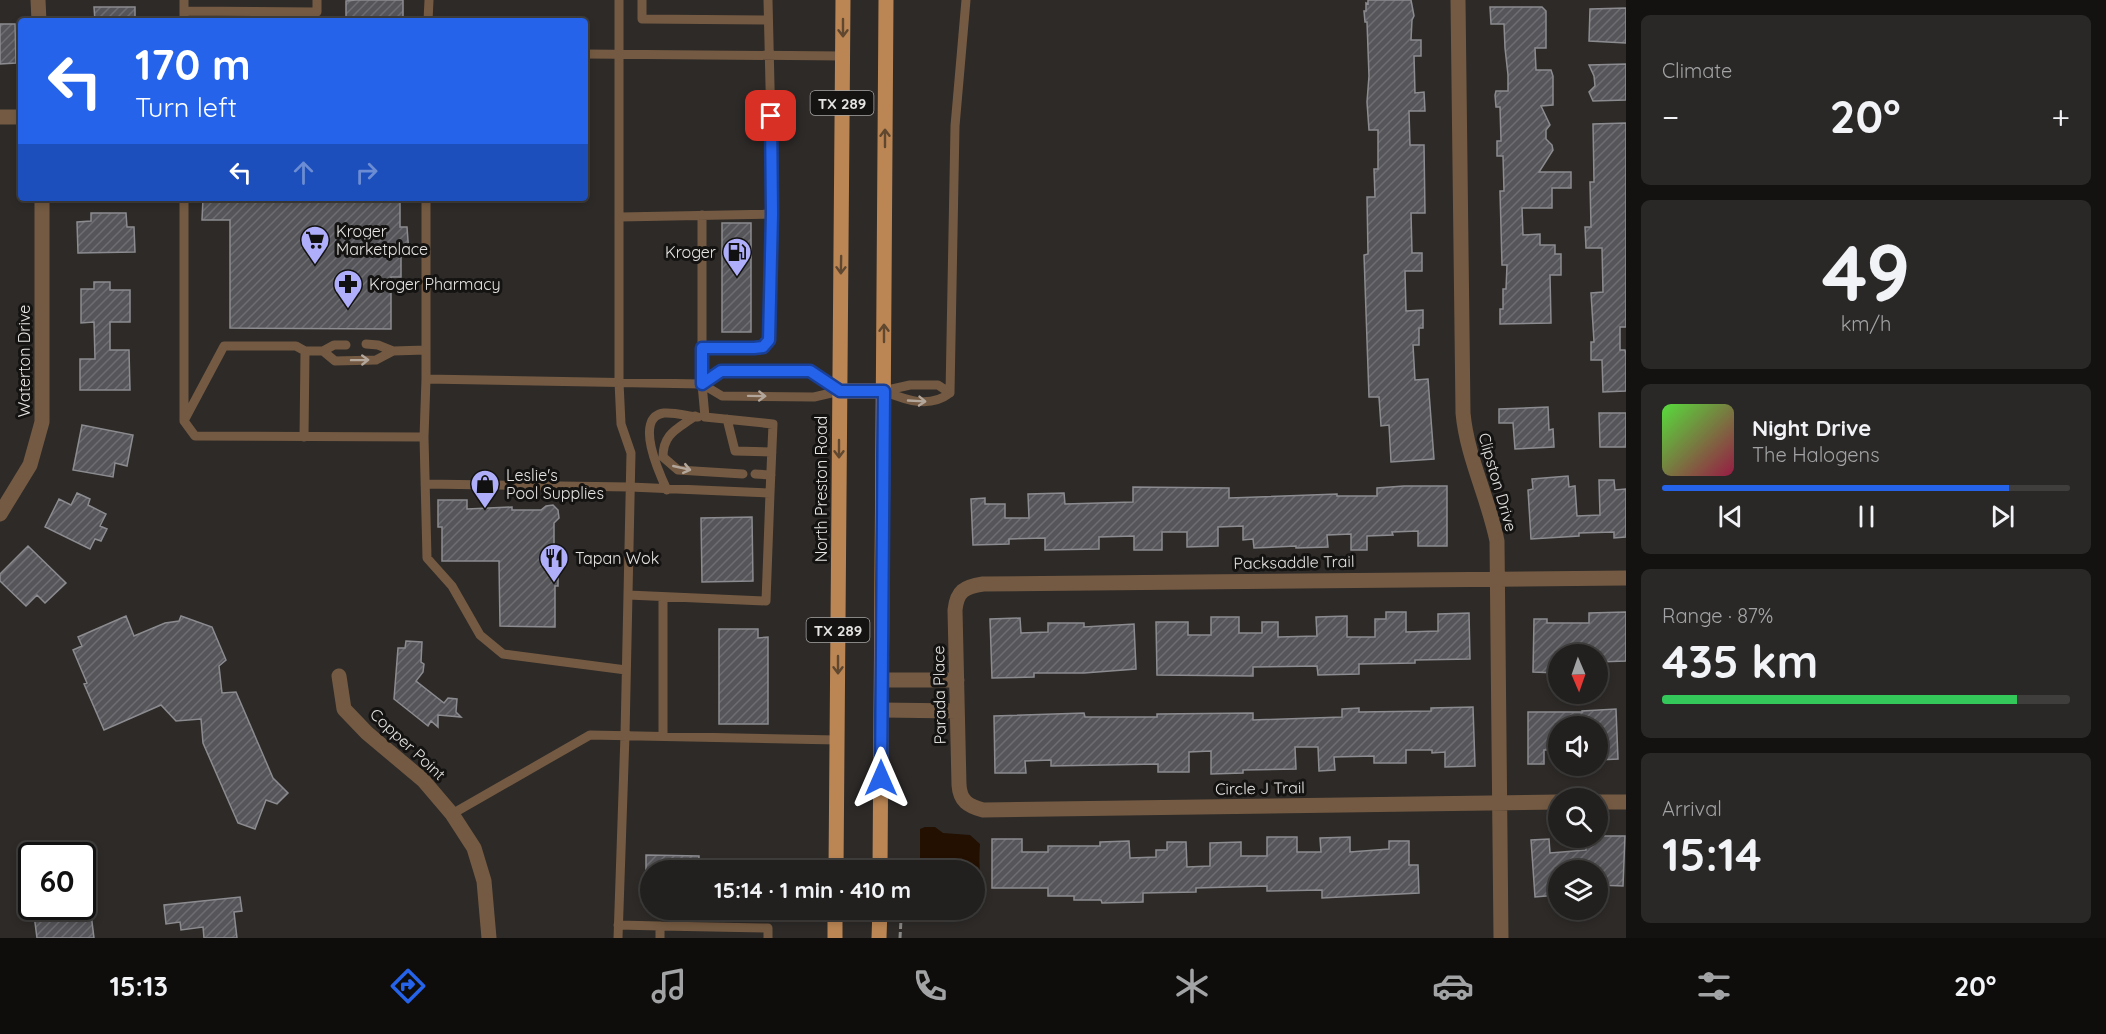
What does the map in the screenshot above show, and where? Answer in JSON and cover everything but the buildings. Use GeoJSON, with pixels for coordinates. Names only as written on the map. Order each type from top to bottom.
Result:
{"type":"FeatureCollection","features":[{"type":"Feature","properties":{"kind":"main road","name":"North Preston Road"},"geometry":{"type":"LineString","coordinates":[[836,860],[843,0]]}},
{"type":"Feature","properties":{"kind":"main road","name":"TX 289"},"geometry":{"type":"LineString","coordinates":[[880,860],[886,0]]}},
{"type":"Feature","properties":{"kind":"main road"},"geometry":{"type":"LineString","coordinates":[[840,391],[884,391]]}},
{"type":"Feature","properties":{"kind":"main road"},"geometry":{"type":"LineString","coordinates":[[835,920],[835,938]]}},
{"type":"Feature","properties":{"kind":"main road"},"geometry":{"type":"LineString","coordinates":[[879,938],[880,920]]}},
{"type":"Feature","properties":{"kind":"street"},"geometry":{"type":"LineString","coordinates":[[38,0],[39,18]]}},
{"type":"Feature","properties":{"kind":"street","name":"Clipston Drive"},"geometry":{"type":"LineString","coordinates":[[1458,0],[1463,413],[1465,437],[1497,541],[1501,938]]}},
{"type":"Feature","properties":{"kind":"street"},"geometry":{"type":"LineString","coordinates":[[0,117],[18,117]]}},
{"type":"Feature","properties":{"kind":"street","name":"Waterton Drive"},"geometry":{"type":"LineString","coordinates":[[0,514],[30,465],[42,422],[42,201]]}},
{"type":"Feature","properties":{"kind":"street","name":"Packsaddle Trail"},"geometry":{"type":"LineString","coordinates":[[963,590],[971,585],[983,584],[1626,578]]}},
{"type":"Feature","properties":{"kind":"street","name":"Parada Place"},"geometry":{"type":"LineString","coordinates":[[963,590],[957,598],[955,610],[959,794],[964,801]]}},
{"type":"Feature","properties":{"kind":"street","name":"Copper Point"},"geometry":{"type":"LineString","coordinates":[[339,676],[344,709],[367,733],[423,780],[452,814],[474,848],[484,881],[489,938]]}},
{"type":"Feature","properties":{"kind":"street"},"geometry":{"type":"LineString","coordinates":[[882,680],[957,680]]}},
{"type":"Feature","properties":{"kind":"street"},"geometry":{"type":"LineString","coordinates":[[882,710],[957,711]]}},
{"type":"Feature","properties":{"kind":"street","name":"Circle J Trail"},"geometry":{"type":"LineString","coordinates":[[964,801],[970,807],[982,810],[1548,802]]}},
{"type":"Feature","properties":{"kind":"street"},"geometry":{"type":"LineString","coordinates":[[1608,802],[1626,802]]}},
{"type":"Feature","properties":{"kind":"lane"},"geometry":{"type":"LineString","coordinates":[[184,0],[184,16],[317,12],[317,0]]}},
{"type":"Feature","properties":{"kind":"lane"},"geometry":{"type":"LineString","coordinates":[[428,18],[429,0]]}},
{"type":"Feature","properties":{"kind":"lane"},"geometry":{"type":"LineString","coordinates":[[618,938],[627,670],[631,453],[621,424],[619,381],[619,0]]}},
{"type":"Feature","properties":{"kind":"lane"},"geometry":{"type":"LineString","coordinates":[[642,0],[642,19],[768,20]]}},
{"type":"Feature","properties":{"kind":"lane"},"geometry":{"type":"LineString","coordinates":[[702,348],[763,347],[769,340],[772,214],[768,0]]}},
{"type":"Feature","properties":{"kind":"lane"},"geometry":{"type":"LineString","coordinates":[[950,393],[955,126],[966,0]]}},
{"type":"Feature","properties":{"kind":"lane"},"geometry":{"type":"LineString","coordinates":[[588,54],[843,56]]}},
{"type":"Feature","properties":{"kind":"lane"},"geometry":{"type":"LineString","coordinates":[[184,201],[184,421],[195,436],[424,437]]}},
{"type":"Feature","properties":{"kind":"lane"},"geometry":{"type":"LineString","coordinates":[[426,201],[424,437],[427,558],[452,586],[480,635],[503,654],[627,670]]}},
{"type":"Feature","properties":{"kind":"lane"},"geometry":{"type":"LineString","coordinates":[[620,217],[772,214]]}},
{"type":"Feature","properties":{"kind":"lane"},"geometry":{"type":"LineString","coordinates":[[700,417],[702,215]]}},
{"type":"Feature","properties":{"kind":"lane"},"geometry":{"type":"LineString","coordinates":[[366,344],[378,345],[393,351],[426,350]]}},
{"type":"Feature","properties":{"kind":"lane"},"geometry":{"type":"LineString","coordinates":[[184,421],[224,346],[296,346],[305,351],[323,351],[334,345],[346,345]]}},
{"type":"Feature","properties":{"kind":"lane"},"geometry":{"type":"LineString","coordinates":[[304,437],[305,351]]}},
{"type":"Feature","properties":{"kind":"lane"},"geometry":{"type":"LineString","coordinates":[[323,351],[335,361],[376,360],[393,351]]}},
{"type":"Feature","properties":{"kind":"lane"},"geometry":{"type":"LineString","coordinates":[[702,384],[721,371],[810,371],[840,391]]}},
{"type":"Feature","properties":{"kind":"lane"},"geometry":{"type":"LineString","coordinates":[[426,379],[702,384],[722,396],[814,397],[840,391]]}},
{"type":"Feature","properties":{"kind":"lane"},"geometry":{"type":"LineString","coordinates":[[884,391],[910,385],[938,385],[950,393]]}},
{"type":"Feature","properties":{"kind":"lane"},"geometry":{"type":"LineString","coordinates":[[884,391],[909,401],[939,401],[950,393]]}},
{"type":"Feature","properties":{"kind":"lane"},"geometry":{"type":"LineString","coordinates":[[628,595],[766,601],[773,424],[663,413],[656,417],[651,425],[650,443],[654,461],[667,490]]}},
{"type":"Feature","properties":{"kind":"lane"},"geometry":{"type":"LineString","coordinates":[[700,417],[668,436],[663,444],[663,456],[678,470],[743,474]]}},
{"type":"Feature","properties":{"kind":"lane"},"geometry":{"type":"LineString","coordinates":[[727,419],[735,450],[772,452]]}},
{"type":"Feature","properties":{"kind":"lane"},"geometry":{"type":"LineString","coordinates":[[755,474],[771,475]]}},
{"type":"Feature","properties":{"kind":"lane"},"geometry":{"type":"LineString","coordinates":[[425,484],[630,487],[771,494]]}},
{"type":"Feature","properties":{"kind":"lane"},"geometry":{"type":"LineString","coordinates":[[663,597],[663,736]]}},
{"type":"Feature","properties":{"kind":"lane"},"geometry":{"type":"LineString","coordinates":[[452,814],[590,735],[837,740]]}},
{"type":"Feature","properties":{"kind":"lane"},"geometry":{"type":"LineString","coordinates":[[618,925],[768,928],[768,938]]}},
{"type":"Feature","properties":{"kind":"lane"},"geometry":{"type":"LineString","coordinates":[[660,926],[660,938]]}},
{"type":"Feature","properties":{"kind":"path"},"geometry":{"type":"LineString","coordinates":[[900,938],[901,920]]}},
{"type":"Feature","properties":{"kind":"shaded area"},"geometry":{"type":"Polygon","coordinates":[[[935,827],[943,833],[970,835],[980,844],[979,860],[920,860],[920,829],[935,827]]]}},
{"type":"Feature","properties":{"kind":"place","name":"Kroger Marketplace"},"geometry":{"type":"Point","coordinates":[315,266]}},
{"type":"Feature","properties":{"kind":"place","name":"Kroger"},"geometry":{"type":"Point","coordinates":[737,278]}},
{"type":"Feature","properties":{"kind":"place","name":"Kroger Pharmacy"},"geometry":{"type":"Point","coordinates":[348,310]}},
{"type":"Feature","properties":{"kind":"place","name":"Leslie's Pool Supplies"},"geometry":{"type":"Point","coordinates":[485,510]}},
{"type":"Feature","properties":{"kind":"place","name":"Tapan Wok"},"geometry":{"type":"Point","coordinates":[554,584]}},
{"type":"Feature","properties":{"kind":"route"},"geometry":{"type":"LineString","coordinates":[[771,116],[771,333],[763,347],[702,348],[702,384],[721,371],[810,371],[840,391],[884,391],[881,778]]}}]}
